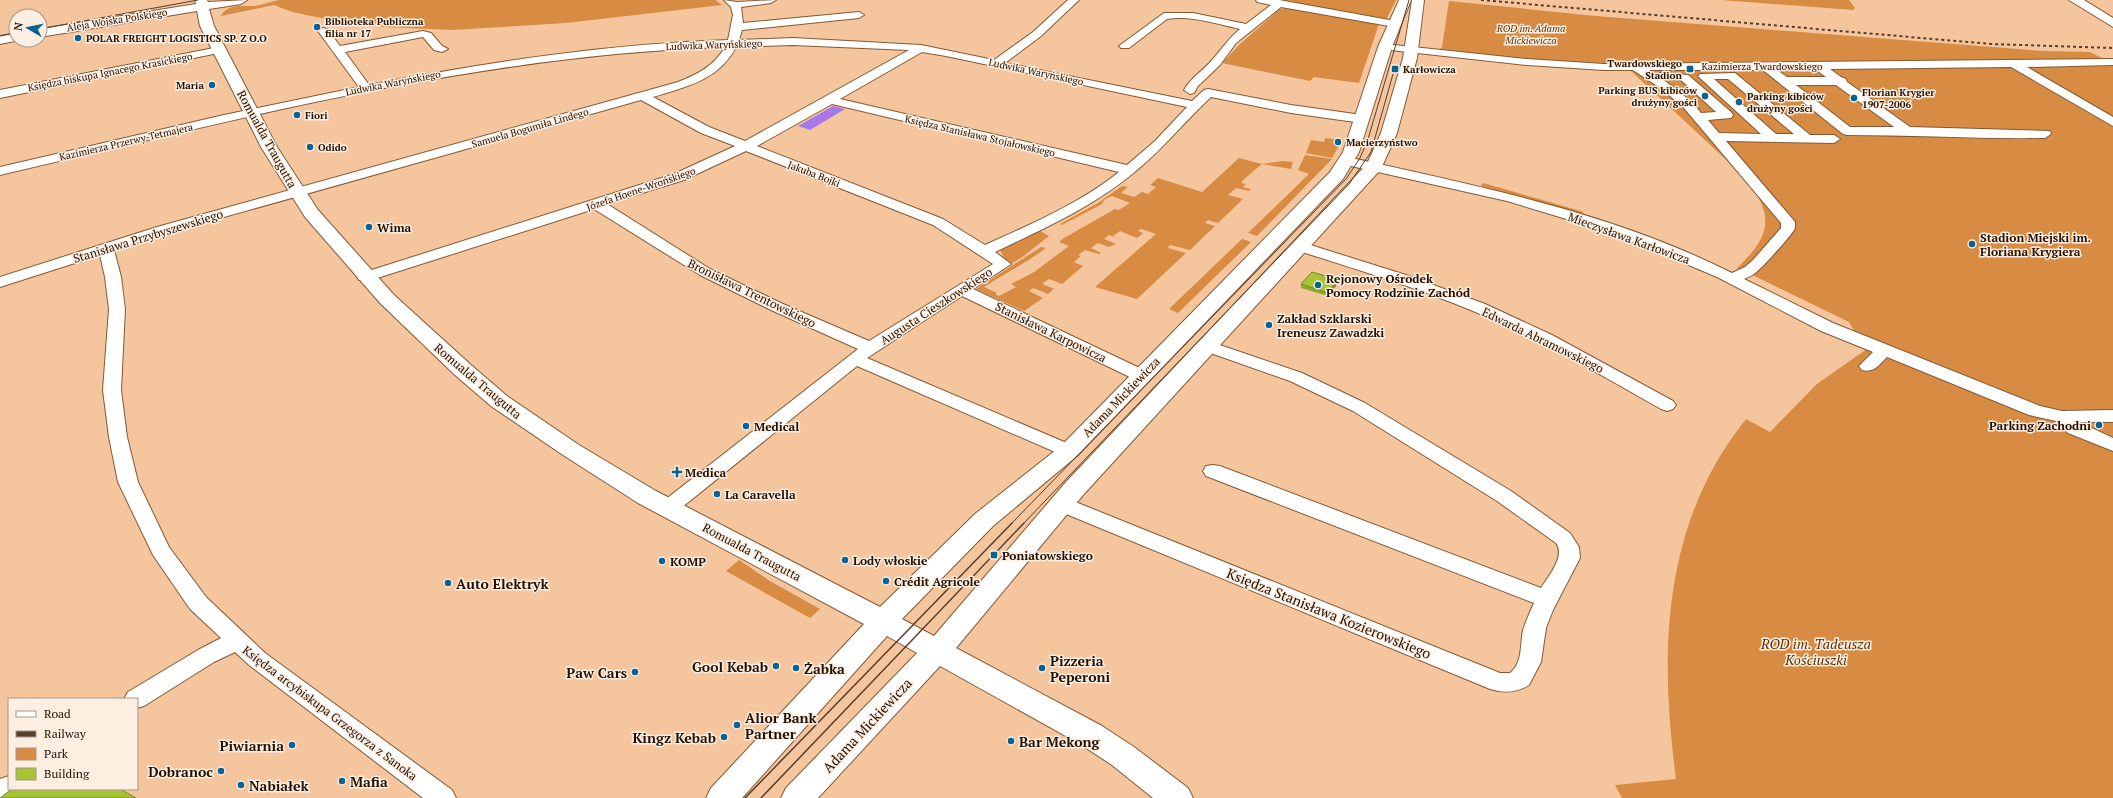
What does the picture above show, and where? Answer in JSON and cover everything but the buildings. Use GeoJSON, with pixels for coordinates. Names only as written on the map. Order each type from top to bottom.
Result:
{"type":"FeatureCollection","features":[{"type":"Feature","properties":{"kind":"street","name":"Aleja Wojska Polskiego"},"geometry":{"type":"LineString","coordinates":[[48,23],[165,0]]}},
{"type":"Feature","properties":{"kind":"street","name":"Aleja Wojska Polskiego"},"geometry":{"type":"LineString","coordinates":[[48,32],[202,3],[241,0]]}},
{"type":"Feature","properties":{"kind":"street"},"geometry":{"type":"LineString","coordinates":[[732,2],[771,0]]}},
{"type":"Feature","properties":{"kind":"street"},"geometry":{"type":"LineString","coordinates":[[996,64],[1037,34],[1074,0]]}},
{"type":"Feature","properties":{"kind":"street"},"geometry":{"type":"LineString","coordinates":[[1260,0],[1395,24]]}},
{"type":"Feature","properties":{"kind":"street"},"geometry":{"type":"LineString","coordinates":[[2075,0],[2113,23]]}},
{"type":"Feature","properties":{"kind":"street","name":"Samuela Bogumiła Lindego"},"geometry":{"type":"LineString","coordinates":[[297,193],[677,87],[709,72],[721,62],[733,43],[736,27],[738,12],[732,2]]}},
{"type":"Feature","properties":{"kind":"street","name":"Romualda Traugutta"},"geometry":{"type":"LineString","coordinates":[[202,3],[207,26],[270,147],[297,193],[323,228],[365,277],[409,322],[499,401],[571,450],[668,508],[883,621]]}},
{"type":"Feature","properties":{"kind":"street"},"geometry":{"type":"LineString","coordinates":[[1177,102],[1190,90],[1193,84],[1216,63],[1232,41],[1279,3]]}},
{"type":"Feature","properties":{"kind":"street","name":"Adama Mickiewicza"},"geometry":{"type":"LineString","coordinates":[[722,798],[825,682],[883,621],[993,512],[1052,467],[1292,224],[1332,181],[1347,161],[1385,47],[1395,24],[1411,3]]}},
{"type":"Feature","properties":{"kind":"street","name":"Adama Mickiewicza"},"geometry":{"type":"LineString","coordinates":[[797,798],[937,651],[988,594],[1061,504],[1375,166],[1390,133],[1411,50],[1411,3]]}},
{"type":"Feature","properties":{"kind":"street"},"geometry":{"type":"LineString","coordinates":[[1124,46],[1164,16],[1172,14],[1248,28]]}},
{"type":"Feature","properties":{"kind":"street"},"geometry":{"type":"LineString","coordinates":[[736,27],[802,22],[859,15]]}},
{"type":"Feature","properties":{"kind":"street"},"geometry":{"type":"LineString","coordinates":[[324,31],[366,88]]}},
{"type":"Feature","properties":{"kind":"street"},"geometry":{"type":"LineString","coordinates":[[338,50],[423,34],[427,35],[438,48],[442,49]]}},
{"type":"Feature","properties":{"kind":"street","name":"Ludwika Waryńskiego"},"geometry":{"type":"LineString","coordinates":[[252,113],[439,74],[542,59],[612,51],[733,43],[825,43],[921,48],[1195,105]]}},
{"type":"Feature","properties":{"kind":"street"},"geometry":{"type":"LineString","coordinates":[[1385,47],[1411,50]]}},
{"type":"Feature","properties":{"kind":"street","name":"Józefa Hoene-Wrońskiego"},"geometry":{"type":"LineString","coordinates":[[365,277],[679,177],[745,147],[921,48]]}},
{"type":"Feature","properties":{"kind":"street","name":"Księdza biskupa Ignacego Krasickiego"},"geometry":{"type":"LineString","coordinates":[[0,94],[219,50]]}},
{"type":"Feature","properties":{"kind":"street","name":"Kazimierza Twardowskiego"},"geometry":{"type":"LineString","coordinates":[[1411,50],[1544,64],[1722,71],[1765,66],[2113,62]]}},
{"type":"Feature","properties":{"kind":"street"},"geometry":{"type":"LineString","coordinates":[[2014,63],[2113,122]]}},
{"type":"Feature","properties":{"kind":"street"},"geometry":{"type":"LineString","coordinates":[[1765,66],[1847,131]]}},
{"type":"Feature","properties":{"kind":"street"},"geometry":{"type":"LineString","coordinates":[[1818,66],[1841,81],[1907,131]]}},
{"type":"Feature","properties":{"kind":"street"},"geometry":{"type":"LineString","coordinates":[[1636,67],[1673,92],[1719,136],[1777,196]]}},
{"type":"Feature","properties":{"kind":"street"},"geometry":{"type":"LineString","coordinates":[[1773,138],[1703,77],[1722,71],[1806,138]]}},
{"type":"Feature","properties":{"kind":"street"},"geometry":{"type":"LineString","coordinates":[[1649,76],[1684,77],[1727,115],[1698,117]]}},
{"type":"Feature","properties":{"kind":"street"},"geometry":{"type":"LineString","coordinates":[[1784,81],[1841,81]]}},
{"type":"Feature","properties":{"kind":"street"},"geometry":{"type":"LineString","coordinates":[[2044,81],[2056,81]]}},
{"type":"Feature","properties":{"kind":"street"},"geometry":{"type":"LineString","coordinates":[[1190,90],[1298,110],[1362,119]]}},
{"type":"Feature","properties":{"kind":"street"},"geometry":{"type":"LineString","coordinates":[[1195,105],[1208,93]]}},
{"type":"Feature","properties":{"kind":"street","name":"Jakuba Bojki"},"geometry":{"type":"LineString","coordinates":[[644,97],[695,126],[933,220],[984,251]]}},
{"type":"Feature","properties":{"kind":"street","name":"Księdza Stanisława Stojałowskiego"},"geometry":{"type":"LineString","coordinates":[[830,100],[1000,142],[1130,170]]}},
{"type":"Feature","properties":{"kind":"street","name":"Augusta Cieszkowskiego"},"geometry":{"type":"LineString","coordinates":[[984,251],[1080,205],[1130,170],[1195,105]]}},
{"type":"Feature","properties":{"kind":"street","name":"Kazimierza Przerwy-Tetmajera"},"geometry":{"type":"LineString","coordinates":[[0,171],[252,113]]}},
{"type":"Feature","properties":{"kind":"street"},"geometry":{"type":"LineString","coordinates":[[1796,130],[1830,135]]}},
{"type":"Feature","properties":{"kind":"street"},"geometry":{"type":"LineString","coordinates":[[1719,136],[1806,138],[1847,131],[1907,131],[1994,135],[2045,134]]}},
{"type":"Feature","properties":{"kind":"street"},"geometry":{"type":"LineString","coordinates":[[1719,136],[1788,222],[1785,232],[1772,244],[1758,264],[1750,270],[1731,279]]}},
{"type":"Feature","properties":{"kind":"street"},"geometry":{"type":"LineString","coordinates":[[1347,161],[1375,166]]}},
{"type":"Feature","properties":{"kind":"street","name":"Mieczysława Karłowicza"},"geometry":{"type":"LineString","coordinates":[[1375,166],[1487,192],[1563,214],[1651,244],[1731,279],[1828,327],[2024,407],[2062,417]]}},
{"type":"Feature","properties":{"kind":"street","name":"Stanisława Przybyszewskiego"},"geometry":{"type":"LineString","coordinates":[[0,282],[186,223],[297,193]]}},
{"type":"Feature","properties":{"kind":"street","name":"Bronisława Trentowskiego"},"geometry":{"type":"LineString","coordinates":[[597,204],[705,272],[784,310],[871,348]]}},
{"type":"Feature","properties":{"kind":"street","name":"Edwarda Abramowskiego"},"geometry":{"type":"LineString","coordinates":[[1301,247],[1423,285],[1503,317],[1560,345],[1667,405]]}},
{"type":"Feature","properties":{"kind":"street","name":"Księdza arcybiskupa Grzegorza z Sanoka"},"geometry":{"type":"LineString","coordinates":[[106,248],[113,277],[117,309],[112,390],[118,437],[128,482],[160,550],[198,603],[236,641],[278,676],[443,798]]}},
{"type":"Feature","properties":{"kind":"street","name":"Augusta Cieszkowskiego"},"geometry":{"type":"LineString","coordinates":[[668,508],[855,359],[961,289],[1003,264],[984,251]]}},
{"type":"Feature","properties":{"kind":"street","name":"Stanisława Karpowicza"},"geometry":{"type":"LineString","coordinates":[[961,289],[1142,376]]}},
{"type":"Feature","properties":{"kind":"street","name":"Księdza Stanisława Kozierowskiego"},"geometry":{"type":"LineString","coordinates":[[1061,504],[1498,682],[1508,683],[1519,680],[1525,672],[1532,638],[1546,599],[1569,558],[1571,551],[1569,544],[1554,530],[1450,462],[1354,404],[1296,377],[1208,346]]}},
{"type":"Feature","properties":{"kind":"street"},"geometry":{"type":"LineString","coordinates":[[1868,366],[1878,348]]}},
{"type":"Feature","properties":{"kind":"street"},"geometry":{"type":"LineString","coordinates":[[855,359],[1069,450]]}},
{"type":"Feature","properties":{"kind":"street"},"geometry":{"type":"LineString","coordinates":[[2062,417],[2113,416]]}},
{"type":"Feature","properties":{"kind":"street"},"geometry":{"type":"LineString","coordinates":[[2062,417],[2075,429],[2113,445]]}},
{"type":"Feature","properties":{"kind":"street"},"geometry":{"type":"LineString","coordinates":[[1213,471],[1546,599]]}},
{"type":"Feature","properties":{"kind":"street"},"geometry":{"type":"LineString","coordinates":[[883,621],[1108,746],[1177,798]]}},
{"type":"Feature","properties":{"kind":"street"},"geometry":{"type":"LineString","coordinates":[[138,698],[206,656],[236,641]]}},
{"type":"Feature","properties":{"kind":"street"},"geometry":{"type":"LineString","coordinates":[[0,794],[8,788]]}},
{"type":"Feature","properties":{"kind":"green space"},"geometry":{"type":"Polygon","coordinates":[[[279,0],[715,0],[722,5],[566,23],[452,30],[385,27],[336,21],[292,12],[274,5],[221,16],[227,9],[230,8],[258,5],[279,0]]]}},
{"type":"Feature","properties":{"kind":"green space"},"geometry":{"type":"Polygon","coordinates":[[[1271,0],[1396,0],[1386,20],[1271,0]]]}},
{"type":"Feature","properties":{"kind":"green space"},"geometry":{"type":"Polygon","coordinates":[[[1721,0],[1849,0],[1855,8],[1853,10],[1721,0]]]}},
{"type":"Feature","properties":{"kind":"green space","name":"ROD im. Adama Mickiewicza"},"geometry":{"type":"Polygon","coordinates":[[[1449,1],[1596,16],[2042,51],[2090,52],[2104,59],[1604,63],[1537,60],[1440,49],[1442,47],[1449,1]]]}},
{"type":"Feature","properties":{"kind":"green space"},"geometry":{"type":"Polygon","coordinates":[[[1290,8],[1379,24],[1359,83],[1314,77],[1310,81],[1222,63],[1240,44],[1280,9],[1290,8]]]}},
{"type":"Feature","properties":{"kind":"green space","name":"ROD im. Tadeusza Kościuszki"},"geometry":{"type":"Polygon","coordinates":[[[2113,65],[2113,798],[1622,798],[1615,785],[1676,779],[1668,684],[1669,637],[1673,590],[1682,545],[1697,502],[1718,459],[1746,419],[1770,432],[1817,384],[1874,344],[1857,336],[1849,322],[1740,269],[1734,268],[1737,268],[1750,254],[1759,241],[1764,230],[1765,218],[1763,206],[1747,182],[1735,168],[1631,71],[2113,65]]]}},
{"type":"Feature","properties":{"kind":"green space"},"geometry":{"type":"Polygon","coordinates":[[[1325,138],[1342,140],[1332,158],[1306,153],[1311,140],[1324,142],[1325,138]]]}},
{"type":"Feature","properties":{"kind":"green space"},"geometry":{"type":"Polygon","coordinates":[[[1305,155],[1332,159],[1257,236],[1248,233],[1309,174],[1298,170],[1305,155]]]}},
{"type":"Feature","properties":{"kind":"green space"},"geometry":{"type":"Polygon","coordinates":[[[1239,158],[1262,164],[1241,183],[1246,184],[1243,187],[1251,189],[1249,191],[1236,188],[1228,195],[1243,199],[1218,223],[1208,220],[1205,223],[1215,226],[1190,250],[1170,245],[1168,248],[1186,253],[1137,299],[1095,287],[1156,234],[1141,229],[1138,231],[1143,233],[1137,238],[1120,231],[1113,236],[1122,240],[1109,235],[1104,239],[1116,244],[1109,247],[1098,243],[1091,248],[1101,253],[1099,254],[1085,250],[1078,255],[1081,256],[1074,262],[1083,266],[1062,284],[1049,279],[1042,284],[1054,289],[1048,294],[1033,288],[1029,291],[1043,298],[1024,311],[976,289],[1041,247],[1046,248],[984,287],[997,293],[995,294],[999,296],[1016,287],[1011,284],[1034,272],[1069,246],[1059,242],[1064,238],[1115,209],[1119,210],[1130,203],[1112,196],[1104,200],[1102,204],[1062,225],[1060,224],[1098,203],[1122,186],[1128,187],[1121,193],[1134,197],[1142,192],[1148,194],[1156,187],[1150,185],[1158,178],[1202,192],[1239,158]]]}},
{"type":"Feature","properties":{"kind":"green space"},"geometry":{"type":"Polygon","coordinates":[[[1283,161],[1293,162],[1291,169],[1262,164],[1283,161]]]}},
{"type":"Feature","properties":{"kind":"green space"},"geometry":{"type":"Polygon","coordinates":[[[1483,183],[1584,212],[1578,215],[1483,187],[1481,185],[1483,183]]]}},
{"type":"Feature","properties":{"kind":"green space"},"geometry":{"type":"Polygon","coordinates":[[[1037,229],[1049,236],[1021,258],[1003,268],[1006,262],[999,248],[1037,229]]]}},
{"type":"Feature","properties":{"kind":"green space"},"geometry":{"type":"Polygon","coordinates":[[[1242,239],[1251,242],[1178,313],[1169,309],[1242,239]]]}},
{"type":"Feature","properties":{"kind":"green space"},"geometry":{"type":"Polygon","coordinates":[[[739,560],[770,581],[820,609],[810,618],[726,571],[739,560]]]}},
{"type":"Feature","properties":{"kind":"shaded area"},"geometry":{"type":"Polygon","coordinates":[[[833,106],[845,109],[810,130],[798,126],[833,106]]]}},
{"type":"Feature","properties":{"kind":"tram line"},"geometry":{"type":"LineString","coordinates":[[48,28],[198,0]]}},
{"type":"Feature","properties":{"kind":"tram line"},"geometry":{"type":"LineString","coordinates":[[1011,524],[1346,179],[1360,158],[1368,139],[1409,0]]}},
{"type":"Feature","properties":{"kind":"tram line"},"geometry":{"type":"LineString","coordinates":[[0,36],[8,34]]}},
{"type":"Feature","properties":{"kind":"tram line"},"geometry":{"type":"LineString","coordinates":[[1023,524],[1349,184],[1371,152],[1393,74]]}},
{"type":"Feature","properties":{"kind":"tram line"},"geometry":{"type":"LineString","coordinates":[[745,798],[1012,523]]}},
{"type":"Feature","properties":{"kind":"tram line"},"geometry":{"type":"LineString","coordinates":[[761,798],[1024,523]]}},
{"type":"Feature","properties":{"kind":"railway"},"geometry":{"type":"LineString","coordinates":[[1481,0],[1991,44],[2113,48]]}},
{"type":"Feature","properties":{"kind":"place","name":"Biblioteka Publiczna filia nr 17"},"geometry":{"type":"Point","coordinates":[317,27]}},
{"type":"Feature","properties":{"kind":"place","name":"POLAR FREIGHT LOGISTICS SP. Z O.O"},"geometry":{"type":"Point","coordinates":[78,38]}},
{"type":"Feature","properties":{"kind":"place","name":"Karłowicza"},"geometry":{"type":"Point","coordinates":[1395,69]}},
{"type":"Feature","properties":{"kind":"place","name":"Twardowskiego Stadion"},"geometry":{"type":"Point","coordinates":[1690,69]}},
{"type":"Feature","properties":{"kind":"place","name":"Maria"},"geometry":{"type":"Point","coordinates":[212,85]}},
{"type":"Feature","properties":{"kind":"place","name":"Parking BUS kibiców drużyny gości"},"geometry":{"type":"Point","coordinates":[1705,96]}},
{"type":"Feature","properties":{"kind":"place","name":"Florian Krygier 1907-2006"},"geometry":{"type":"Point","coordinates":[1854,98]}},
{"type":"Feature","properties":{"kind":"place","name":"Parking kibiców drużyny gości"},"geometry":{"type":"Point","coordinates":[1739,102]}},
{"type":"Feature","properties":{"kind":"place","name":"Fiori"},"geometry":{"type":"Point","coordinates":[297,115]}},
{"type":"Feature","properties":{"kind":"place","name":"Macierzyństwo"},"geometry":{"type":"Point","coordinates":[1338,142]}},
{"type":"Feature","properties":{"kind":"place","name":"Odido"},"geometry":{"type":"Point","coordinates":[310,147]}},
{"type":"Feature","properties":{"kind":"place","name":"Wima"},"geometry":{"type":"Point","coordinates":[369,227]}},
{"type":"Feature","properties":{"kind":"place","name":"Stadion Miejski im. Floriana Krygiera"},"geometry":{"type":"Point","coordinates":[1972,244]}},
{"type":"Feature","properties":{"kind":"place","name":"Rejonowy Ośrodek Pomocy Rodzinie Zachód"},"geometry":{"type":"Point","coordinates":[1318,285]}},
{"type":"Feature","properties":{"kind":"place","name":"Zakład Szklarski Ireneusz Zawadzki"},"geometry":{"type":"Point","coordinates":[1269,325]}},
{"type":"Feature","properties":{"kind":"place","name":"Parking Zachodni"},"geometry":{"type":"Point","coordinates":[2099,425]}},
{"type":"Feature","properties":{"kind":"place","name":"Medical"},"geometry":{"type":"Point","coordinates":[746,426]}},
{"type":"Feature","properties":{"kind":"place","name":"Medica"},"geometry":{"type":"Point","coordinates":[677,472]}},
{"type":"Feature","properties":{"kind":"place","name":"La Caravella"},"geometry":{"type":"Point","coordinates":[717,494]}},
{"type":"Feature","properties":{"kind":"place","name":"Poniatowskiego"},"geometry":{"type":"Point","coordinates":[994,555]}},
{"type":"Feature","properties":{"kind":"place","name":"Lody włoskie"},"geometry":{"type":"Point","coordinates":[845,560]}},
{"type":"Feature","properties":{"kind":"place","name":"KOMP"},"geometry":{"type":"Point","coordinates":[662,561]}},
{"type":"Feature","properties":{"kind":"place","name":"Crédit Agricole"},"geometry":{"type":"Point","coordinates":[886,581]}},
{"type":"Feature","properties":{"kind":"place","name":"Auto Elektryk"},"geometry":{"type":"Point","coordinates":[448,583]}},
{"type":"Feature","properties":{"kind":"place","name":"Gool Kebab"},"geometry":{"type":"Point","coordinates":[776,666]}},
{"type":"Feature","properties":{"kind":"place","name":"Żabka"},"geometry":{"type":"Point","coordinates":[796,668]}},
{"type":"Feature","properties":{"kind":"place","name":"Pizzeria Peperoni"},"geometry":{"type":"Point","coordinates":[1042,668]}},
{"type":"Feature","properties":{"kind":"place","name":"Paw Cars"},"geometry":{"type":"Point","coordinates":[635,672]}},
{"type":"Feature","properties":{"kind":"place","name":"Alior Bank Partner"},"geometry":{"type":"Point","coordinates":[737,725]}},
{"type":"Feature","properties":{"kind":"place","name":"Kingz Kebab"},"geometry":{"type":"Point","coordinates":[724,737]}},
{"type":"Feature","properties":{"kind":"place","name":"Bar Mekong"},"geometry":{"type":"Point","coordinates":[1011,741]}},
{"type":"Feature","properties":{"kind":"place","name":"Piwiarnia"},"geometry":{"type":"Point","coordinates":[292,745]}},
{"type":"Feature","properties":{"kind":"place","name":"Dobranoc"},"geometry":{"type":"Point","coordinates":[221,771]}},
{"type":"Feature","properties":{"kind":"place","name":"Mafia"},"geometry":{"type":"Point","coordinates":[342,781]}},
{"type":"Feature","properties":{"kind":"place","name":"Nabiałek"},"geometry":{"type":"Point","coordinates":[241,785]}}]}
